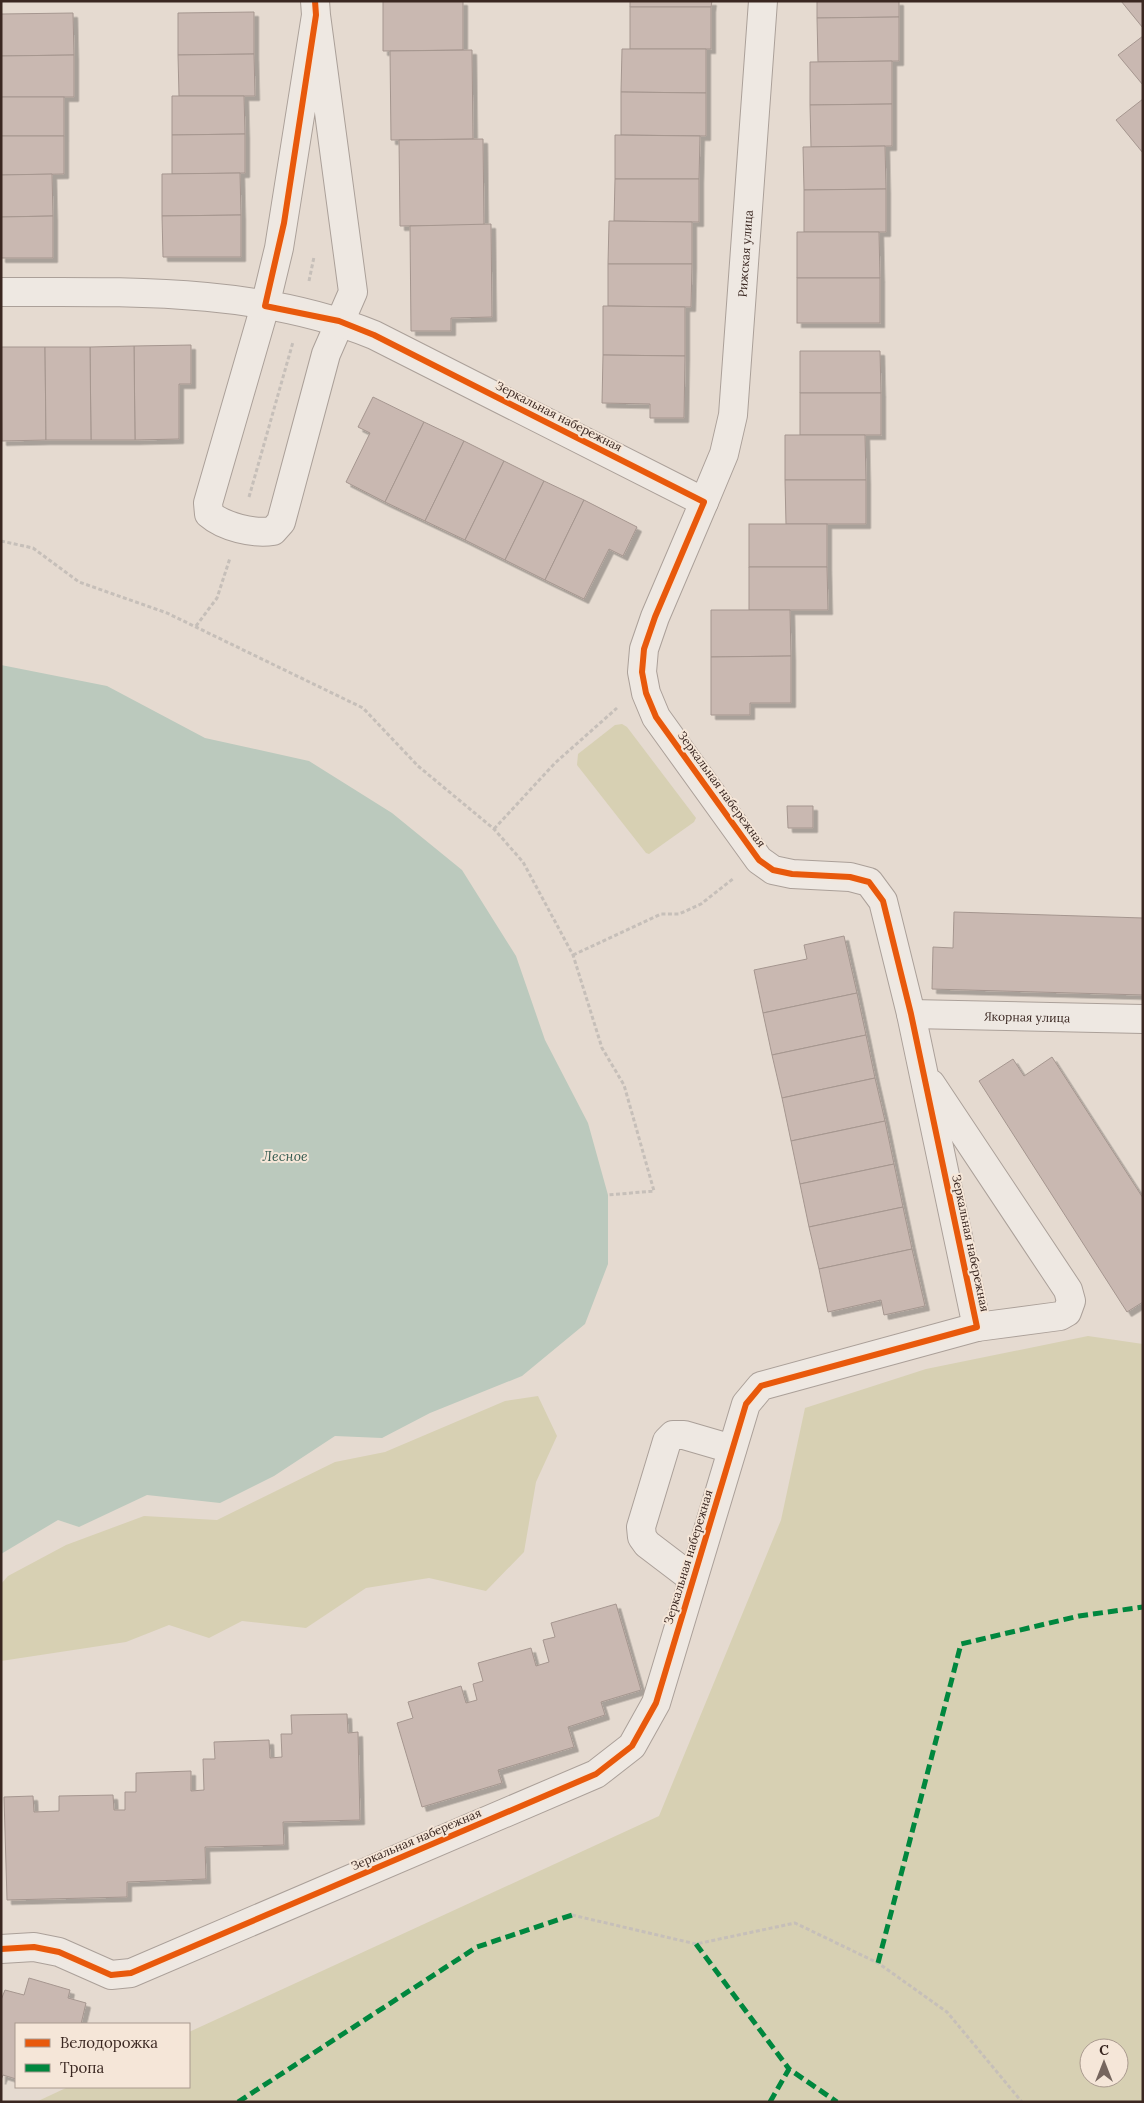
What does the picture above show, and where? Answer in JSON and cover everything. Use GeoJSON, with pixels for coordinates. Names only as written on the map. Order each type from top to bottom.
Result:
{"type":"FeatureCollection","features":[{"type":"Feature","properties":{"kind":"street","name":"Рижская улица"},"geometry":{"type":"LineString","coordinates":[[704,502],[724,454],[733,415],[763,1]]}},
{"type":"Feature","properties":{"kind":"street"},"geometry":{"type":"LineString","coordinates":[[316,8],[352,275],[352,292],[326,354],[281,522],[273,532],[261,533],[217,521],[209,514],[208,504],[265,306],[284,223],[316,8]]}},
{"type":"Feature","properties":{"kind":"street","name":"Зеркальная набережная"},"geometry":{"type":"LineString","coordinates":[[1,292],[149,292],[265,306],[340,321],[374,335],[704,502],[644,650],[642,672],[646,693],[656,718],[759,860],[772,870],[792,874],[850,877],[870,882],[883,901],[924,1072],[977,1327],[761,1386],[746,1404],[656,1703],[632,1746],[596,1774],[131,1973],[111,1975],[59,1952],[34,1947],[1,1949]]}},
{"type":"Feature","properties":{"kind":"street","name":"Якорная улица"},"geometry":{"type":"LineString","coordinates":[[911,1014],[1143,1019]]}},
{"type":"Feature","properties":{"kind":"street"},"geometry":{"type":"LineString","coordinates":[[924,1072],[1068,1290],[1072,1301],[1067,1312],[1060,1316],[977,1327]]}},
{"type":"Feature","properties":{"kind":"street"},"geometry":{"type":"LineString","coordinates":[[693,1580],[642,1537],[641,1527],[664,1449],[667,1440],[673,1435],[684,1435],[732,1449]]}},
{"type":"Feature","properties":{"kind":"path"},"geometry":{"type":"LineString","coordinates":[[1,541],[33,548],[79,582],[167,612],[363,708],[418,766],[494,829],[523,862],[573,955],[602,1048],[624,1085],[654,1191],[608,1195]]}},
{"type":"Feature","properties":{"kind":"path"},"geometry":{"type":"LineString","coordinates":[[494,829],[555,763],[612,710],[646,693]]}},
{"type":"Feature","properties":{"kind":"path"},"geometry":{"type":"LineString","coordinates":[[573,955],[660,914],[679,914],[701,904],[759,860]]}},
{"type":"Feature","properties":{"kind":"path"},"geometry":{"type":"LineString","coordinates":[[572,1915],[696,1944],[795,1923],[878,1963],[947,2012],[1022,2102]]}},
{"type":"Feature","properties":{"kind":"shaded area"},"geometry":{"type":"Polygon","coordinates":[[[622,724],[627,727],[696,818],[694,822],[649,854],[646,853],[577,765],[578,754],[615,725],[622,724]]]}},
{"type":"Feature","properties":{"kind":"shaded area"},"geometry":{"type":"Polygon","coordinates":[[[1088,1336],[1143,1344],[1143,2102],[36,2102],[66,2088],[190,2088],[190,2032],[659,1816],[781,1520],[805,1408],[926,1369],[1088,1336]]]}},
{"type":"Feature","properties":{"kind":"shaded area"},"geometry":{"type":"Polygon","coordinates":[[[538,1396],[557,1436],[536,1482],[524,1552],[486,1591],[429,1578],[366,1588],[306,1628],[242,1621],[209,1638],[169,1625],[126,1642],[1,1661],[1,1584],[8,1576],[66,1545],[144,1516],[217,1520],[335,1462],[385,1452],[505,1401],[538,1396]]]}},
{"type":"Feature","properties":{"kind":"water","name":"Лесное"},"geometry":{"type":"Polygon","coordinates":[[[1,665],[107,686],[205,738],[309,761],[392,813],[462,870],[516,956],[545,1040],[588,1123],[608,1195],[608,1264],[585,1324],[522,1376],[430,1413],[382,1438],[335,1436],[274,1476],[220,1503],[147,1495],[79,1527],[58,1520],[1,1554],[1,665]]]}},
{"type":"Feature","properties":{"kind":"building"},"geometry":{"type":"Polygon","coordinates":[[[383,1],[463,1],[463,50],[383,51],[383,1]]]}},
{"type":"Feature","properties":{"kind":"building"},"geometry":{"type":"Polygon","coordinates":[[[630,1],[712,1],[711,7],[630,7],[630,1]]]}},
{"type":"Feature","properties":{"kind":"building"},"geometry":{"type":"Polygon","coordinates":[[[817,1],[899,1],[899,17],[817,18],[817,1]]]}},
{"type":"Feature","properties":{"kind":"building"},"geometry":{"type":"Polygon","coordinates":[[[1121,1],[1143,1],[1143,28],[1121,1]]]}},
{"type":"Feature","properties":{"kind":"building"},"geometry":{"type":"Polygon","coordinates":[[[630,7],[711,7],[711,49],[630,49],[630,7]]]}},
{"type":"Feature","properties":{"kind":"building"},"geometry":{"type":"Polygon","coordinates":[[[254,12],[254,54],[178,55],[178,13],[254,12]]]}},
{"type":"Feature","properties":{"kind":"building"},"geometry":{"type":"Polygon","coordinates":[[[73,13],[74,55],[1,56],[1,14],[73,13]]]}},
{"type":"Feature","properties":{"kind":"building"},"geometry":{"type":"Polygon","coordinates":[[[899,17],[899,61],[818,62],[817,18],[899,17]]]}},
{"type":"Feature","properties":{"kind":"building"},"geometry":{"type":"Polygon","coordinates":[[[1143,36],[1143,85],[1118,55],[1143,36]]]}},
{"type":"Feature","properties":{"kind":"building"},"geometry":{"type":"Polygon","coordinates":[[[622,49],[706,49],[706,93],[621,92],[622,49]]]}},
{"type":"Feature","properties":{"kind":"building"},"geometry":{"type":"Polygon","coordinates":[[[472,50],[473,139],[391,140],[390,51],[472,50]]]}},
{"type":"Feature","properties":{"kind":"building"},"geometry":{"type":"Polygon","coordinates":[[[254,54],[255,96],[179,96],[178,55],[254,54]]]}},
{"type":"Feature","properties":{"kind":"building"},"geometry":{"type":"Polygon","coordinates":[[[74,55],[74,97],[1,97],[1,56],[74,55]]]}},
{"type":"Feature","properties":{"kind":"building"},"geometry":{"type":"Polygon","coordinates":[[[892,61],[892,104],[810,105],[810,62],[892,61]]]}},
{"type":"Feature","properties":{"kind":"building"},"geometry":{"type":"Polygon","coordinates":[[[621,92],[706,93],[706,136],[621,135],[621,92]]]}},
{"type":"Feature","properties":{"kind":"building"},"geometry":{"type":"Polygon","coordinates":[[[172,96],[244,96],[245,134],[172,135],[172,96]]]}},
{"type":"Feature","properties":{"kind":"building"},"geometry":{"type":"Polygon","coordinates":[[[1,97],[64,97],[64,136],[1,136],[1,97]]]}},
{"type":"Feature","properties":{"kind":"building"},"geometry":{"type":"Polygon","coordinates":[[[1143,99],[1143,153],[1116,120],[1143,99]]]}},
{"type":"Feature","properties":{"kind":"building"},"geometry":{"type":"Polygon","coordinates":[[[892,104],[892,146],[811,147],[810,105],[892,104]]]}},
{"type":"Feature","properties":{"kind":"building"},"geometry":{"type":"Polygon","coordinates":[[[245,134],[245,173],[172,174],[172,135],[245,134]]]}},
{"type":"Feature","properties":{"kind":"building"},"geometry":{"type":"Polygon","coordinates":[[[615,135],[700,136],[699,179],[615,179],[615,135]]]}},
{"type":"Feature","properties":{"kind":"building"},"geometry":{"type":"Polygon","coordinates":[[[1,136],[64,136],[64,174],[1,175],[1,136]]]}},
{"type":"Feature","properties":{"kind":"building"},"geometry":{"type":"Polygon","coordinates":[[[483,139],[484,225],[400,226],[399,140],[483,139]]]}},
{"type":"Feature","properties":{"kind":"building"},"geometry":{"type":"Polygon","coordinates":[[[885,146],[886,189],[804,190],[803,147],[885,146]]]}},
{"type":"Feature","properties":{"kind":"building"},"geometry":{"type":"Polygon","coordinates":[[[240,173],[241,215],[162,216],[162,174],[240,173]]]}},
{"type":"Feature","properties":{"kind":"building"},"geometry":{"type":"Polygon","coordinates":[[[52,174],[53,216],[1,217],[1,175],[52,174]]]}},
{"type":"Feature","properties":{"kind":"building"},"geometry":{"type":"Polygon","coordinates":[[[615,179],[699,179],[699,222],[614,221],[615,179]]]}},
{"type":"Feature","properties":{"kind":"building"},"geometry":{"type":"Polygon","coordinates":[[[886,189],[886,232],[804,232],[804,190],[886,189]]]}},
{"type":"Feature","properties":{"kind":"building"},"geometry":{"type":"Polygon","coordinates":[[[241,215],[241,257],[163,257],[162,216],[241,215]]]}},
{"type":"Feature","properties":{"kind":"building"},"geometry":{"type":"Polygon","coordinates":[[[53,216],[53,258],[1,258],[1,217],[53,216]]]}},
{"type":"Feature","properties":{"kind":"building"},"geometry":{"type":"Polygon","coordinates":[[[609,221],[692,222],[692,264],[608,264],[609,221]]]}},
{"type":"Feature","properties":{"kind":"building"},"geometry":{"type":"Polygon","coordinates":[[[491,224],[492,317],[451,318],[451,331],[411,331],[410,226],[491,224]]]}},
{"type":"Feature","properties":{"kind":"building"},"geometry":{"type":"Polygon","coordinates":[[[797,232],[879,232],[880,278],[797,278],[797,232]]]}},
{"type":"Feature","properties":{"kind":"building"},"geometry":{"type":"Polygon","coordinates":[[[608,264],[692,264],[691,307],[608,306],[608,264]]]}},
{"type":"Feature","properties":{"kind":"building"},"geometry":{"type":"Polygon","coordinates":[[[797,278],[880,278],[880,323],[797,323],[797,278]]]}},
{"type":"Feature","properties":{"kind":"building"},"geometry":{"type":"Polygon","coordinates":[[[603,306],[685,307],[685,356],[603,355],[603,306]]]}},
{"type":"Feature","properties":{"kind":"building"},"geometry":{"type":"Polygon","coordinates":[[[191,345],[191,384],[179,384],[179,439],[135,440],[134,346],[191,345]]]}},
{"type":"Feature","properties":{"kind":"building"},"geometry":{"type":"Polygon","coordinates":[[[134,346],[135,440],[91,440],[90,347],[134,346]]]}},
{"type":"Feature","properties":{"kind":"building"},"geometry":{"type":"Polygon","coordinates":[[[1,347],[45,347],[46,440],[2,441],[1,347]]]}},
{"type":"Feature","properties":{"kind":"building"},"geometry":{"type":"Polygon","coordinates":[[[45,347],[90,347],[91,440],[46,440],[45,347]]]}},
{"type":"Feature","properties":{"kind":"building"},"geometry":{"type":"Polygon","coordinates":[[[800,351],[880,351],[881,393],[800,393],[800,351]]]}},
{"type":"Feature","properties":{"kind":"building"},"geometry":{"type":"Polygon","coordinates":[[[603,355],[685,356],[684,418],[650,418],[650,404],[602,403],[603,355]]]}},
{"type":"Feature","properties":{"kind":"building"},"geometry":{"type":"Polygon","coordinates":[[[800,393],[881,393],[881,435],[800,435],[800,393]]]}},
{"type":"Feature","properties":{"kind":"building"},"geometry":{"type":"Polygon","coordinates":[[[373,397],[424,422],[385,502],[346,482],[370,433],[358,427],[373,397]]]}},
{"type":"Feature","properties":{"kind":"building"},"geometry":{"type":"Polygon","coordinates":[[[424,422],[464,441],[425,521],[385,502],[424,422]]]}},
{"type":"Feature","properties":{"kind":"building"},"geometry":{"type":"Polygon","coordinates":[[[785,435],[865,435],[866,480],[785,480],[785,435]]]}},
{"type":"Feature","properties":{"kind":"building"},"geometry":{"type":"Polygon","coordinates":[[[464,441],[504,461],[465,540],[425,521],[464,441]]]}},
{"type":"Feature","properties":{"kind":"building"},"geometry":{"type":"Polygon","coordinates":[[[504,461],[544,481],[505,560],[465,540],[504,461]]]}},
{"type":"Feature","properties":{"kind":"building"},"geometry":{"type":"Polygon","coordinates":[[[785,480],[866,480],[866,524],[786,524],[785,480]]]}},
{"type":"Feature","properties":{"kind":"building"},"geometry":{"type":"Polygon","coordinates":[[[544,481],[584,500],[545,580],[505,560],[544,481]]]}},
{"type":"Feature","properties":{"kind":"building"},"geometry":{"type":"Polygon","coordinates":[[[584,500],[637,527],[623,556],[609,549],[584,599],[545,580],[584,500]]]}},
{"type":"Feature","properties":{"kind":"building"},"geometry":{"type":"Polygon","coordinates":[[[749,524],[827,524],[827,567],[749,567],[749,524]]]}},
{"type":"Feature","properties":{"kind":"building"},"geometry":{"type":"Polygon","coordinates":[[[749,567],[827,567],[828,610],[749,610],[749,567]]]}},
{"type":"Feature","properties":{"kind":"building"},"geometry":{"type":"Polygon","coordinates":[[[711,610],[790,610],[791,656],[711,657],[711,610]]]}},
{"type":"Feature","properties":{"kind":"building"},"geometry":{"type":"Polygon","coordinates":[[[791,656],[791,703],[750,703],[750,715],[711,715],[711,657],[791,656]]]}},
{"type":"Feature","properties":{"kind":"building"},"geometry":{"type":"Polygon","coordinates":[[[787,806],[813,806],[813,828],[788,828],[787,806]]]}},
{"type":"Feature","properties":{"kind":"building"},"geometry":{"type":"Polygon","coordinates":[[[954,912],[1143,918],[1143,995],[932,989],[933,947],[953,948],[954,912]]]}},
{"type":"Feature","properties":{"kind":"building"},"geometry":{"type":"Polygon","coordinates":[[[844,936],[857,993],[763,1013],[754,970],[807,959],[804,945],[844,936]]]}},
{"type":"Feature","properties":{"kind":"building"},"geometry":{"type":"Polygon","coordinates":[[[857,993],[866,1035],[772,1055],[763,1013],[857,993]]]}},
{"type":"Feature","properties":{"kind":"building"},"geometry":{"type":"Polygon","coordinates":[[[866,1035],[875,1078],[782,1098],[772,1055],[866,1035]]]}},
{"type":"Feature","properties":{"kind":"building"},"geometry":{"type":"Polygon","coordinates":[[[1052,1057],[1143,1198],[1143,1302],[1127,1312],[979,1081],[1013,1059],[1024,1076],[1052,1057]]]}},
{"type":"Feature","properties":{"kind":"building"},"geometry":{"type":"Polygon","coordinates":[[[875,1078],[885,1121],[791,1141],[782,1098],[875,1078]]]}},
{"type":"Feature","properties":{"kind":"building"},"geometry":{"type":"Polygon","coordinates":[[[885,1121],[894,1164],[800,1184],[791,1141],[885,1121]]]}},
{"type":"Feature","properties":{"kind":"building"},"geometry":{"type":"Polygon","coordinates":[[[894,1164],[903,1207],[809,1227],[800,1184],[894,1164]]]}},
{"type":"Feature","properties":{"kind":"building"},"geometry":{"type":"Polygon","coordinates":[[[903,1207],[912,1249],[819,1269],[809,1227],[903,1207]]]}},
{"type":"Feature","properties":{"kind":"building"},"geometry":{"type":"Polygon","coordinates":[[[912,1249],[925,1306],[884,1315],[881,1300],[828,1312],[819,1269],[912,1249]]]}},
{"type":"Feature","properties":{"kind":"building"},"geometry":{"type":"Polygon","coordinates":[[[616,1604],[641,1690],[601,1702],[605,1715],[568,1727],[574,1747],[498,1770],[502,1783],[422,1807],[397,1723],[413,1718],[408,1702],[461,1686],[466,1703],[477,1700],[473,1684],[483,1681],[478,1663],[531,1648],[536,1666],[549,1662],[543,1640],[555,1637],[551,1623],[616,1604]]]}},
{"type":"Feature","properties":{"kind":"building"},"geometry":{"type":"Polygon","coordinates":[[[347,1714],[348,1733],[358,1732],[360,1820],[283,1822],[284,1845],[205,1847],[206,1879],[127,1882],[127,1897],[7,1900],[4,1797],[33,1796],[34,1812],[59,1811],[59,1796],[113,1795],[114,1810],[125,1810],[125,1792],[136,1792],[136,1773],[191,1771],[191,1791],[204,1790],[203,1759],[215,1759],[214,1742],[269,1740],[270,1758],[282,1757],[281,1734],[292,1734],[291,1715],[347,1714]]]}},
{"type":"Feature","properties":{"kind":"building"},"geometry":{"type":"Polygon","coordinates":[[[29,1978],[70,1990],[68,1998],[86,2003],[81,2023],[15,2023],[15,2079],[3,2075],[1,2080],[1,2000],[5,1990],[24,1995],[29,1978]]]}},
{"type":"Feature","properties":{"kind":"marked path"},"geometry":{"type":"LineString","coordinates":[[878,1963],[961,1644],[1079,1616],[1143,1607]]}},
{"type":"Feature","properties":{"kind":"marked path"},"geometry":{"type":"LineString","coordinates":[[238,2102],[477,1947],[572,1915]]}},
{"type":"Feature","properties":{"kind":"marked path"},"geometry":{"type":"LineString","coordinates":[[696,1944],[789,2069]]}},
{"type":"Feature","properties":{"kind":"marked path"},"geometry":{"type":"LineString","coordinates":[[770,2102],[789,2069],[837,2102]]}},
{"type":"Feature","properties":{"kind":"cycle path"},"geometry":{"type":"LineString","coordinates":[[1,1949],[34,1947],[59,1952],[111,1975],[131,1973],[596,1774],[632,1746],[656,1703],[746,1404],[761,1386],[977,1327],[911,1014],[883,901],[869,882],[850,877],[792,874],[773,870],[759,860],[656,717],[646,693],[642,672],[644,649],[655,617],[704,502],[374,335],[339,321],[265,306],[284,223],[316,15],[315,1]]}}]}
